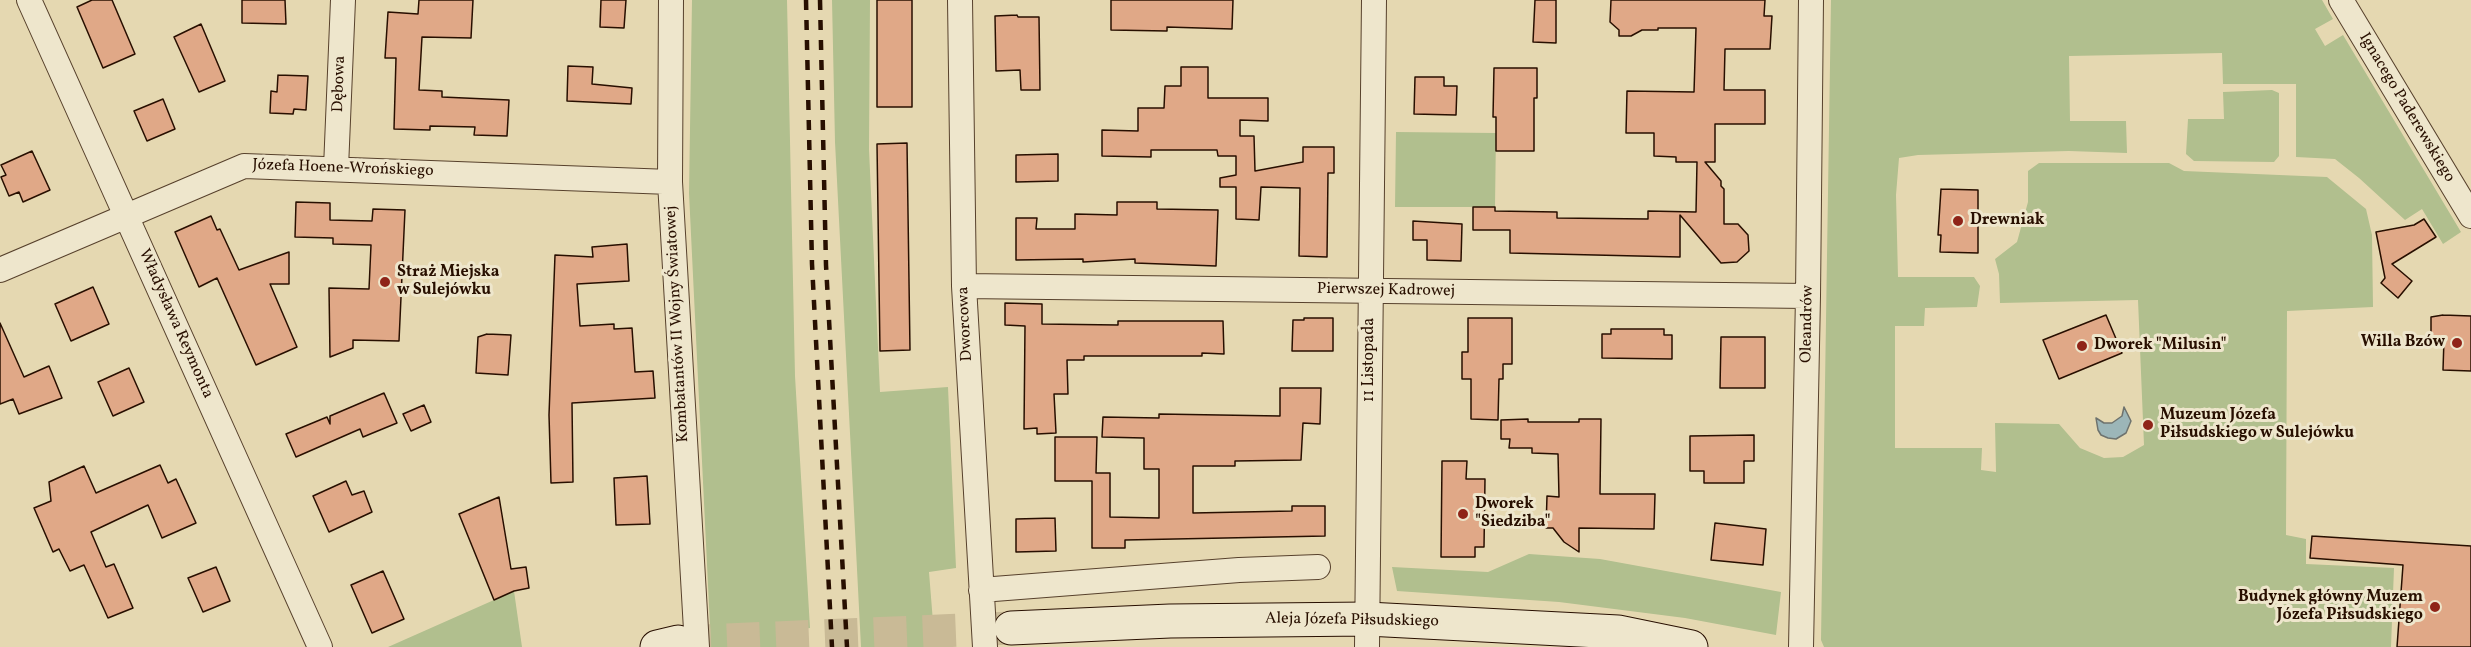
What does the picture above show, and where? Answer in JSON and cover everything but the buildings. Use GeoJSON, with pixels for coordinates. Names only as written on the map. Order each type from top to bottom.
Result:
{"type":"FeatureCollection","features":[{"type":"Feature","properties":{"kind":"main road","name":"Aleja Józefa Piłsudskiego"},"geometry":{"type":"LineString","coordinates":[[1011,628],[1191,620],[1367,633],[1618,632],[1691,647]]}},
{"type":"Feature","properties":{"kind":"street","name":"Władysława Reymonta"},"geometry":{"type":"LineString","coordinates":[[29,0],[320,647]]}},
{"type":"Feature","properties":{"kind":"street","name":"Dębowa"},"geometry":{"type":"LineString","coordinates":[[336,168],[343,0]]}},
{"type":"Feature","properties":{"kind":"street","name":"Kombatantów II Wojny Światowej"},"geometry":{"type":"LineString","coordinates":[[671,0],[670,182],[677,645]]}},
{"type":"Feature","properties":{"kind":"street","name":"Dworcowa"},"geometry":{"type":"LineString","coordinates":[[960,0],[964,286],[985,647]]}},
{"type":"Feature","properties":{"kind":"street","name":"11 Listopada"},"geometry":{"type":"LineString","coordinates":[[1367,633],[1374,0]]}},
{"type":"Feature","properties":{"kind":"street","name":"Oleandrów"},"geometry":{"type":"LineString","coordinates":[[1801,647],[1808,296],[1810,0]]}},
{"type":"Feature","properties":{"kind":"street","name":"Ignacego Paderewskiego"},"geometry":{"type":"LineString","coordinates":[[2341,0],[2471,216]]}},
{"type":"Feature","properties":{"kind":"street","name":"Józefa Hoene-Wrońskiego"},"geometry":{"type":"LineString","coordinates":[[0,270],[244,166],[670,182]]}},
{"type":"Feature","properties":{"kind":"street","name":"Pierwszej Kadrowej"},"geometry":{"type":"LineString","coordinates":[[964,286],[1808,296]]}},
{"type":"Feature","properties":{"kind":"street"},"geometry":{"type":"LineString","coordinates":[[981,590],[1239,570],[1318,567]]}},
{"type":"Feature","properties":{"kind":"green space"},"geometry":{"type":"Polygon","coordinates":[[[692,0],[787,0],[795,376],[810,628],[802,629],[803,647],[711,647],[689,193],[692,0]]]}},
{"type":"Feature","properties":{"kind":"green space"},"geometry":{"type":"Polygon","coordinates":[[[832,0],[870,0],[869,149],[880,392],[948,387],[956,568],[929,572],[935,647],[861,647],[835,142],[832,0]]]}},
{"type":"Feature","properties":{"kind":"green space","name":"Muzeum Józefa Piłsudskiego w Sulejówku"},"geometry":{"type":"Polygon","coordinates":[[[1831,0],[2322,0],[2333,19],[2315,29],[2325,46],[2343,35],[2461,232],[2443,244],[2422,209],[2405,220],[2335,159],[2296,157],[2296,84],[2223,84],[2222,53],[2069,56],[2070,121],[2126,121],[2127,153],[2069,151],[1918,155],[1899,158],[1896,195],[1898,277],[1974,277],[1980,286],[1977,307],[1925,308],[1924,326],[1895,326],[1895,448],[1982,448],[1981,470],[1996,472],[1995,423],[2059,424],[2080,448],[2104,458],[2123,457],[2144,445],[2138,300],[2000,303],[1999,274],[1995,259],[2017,242],[2028,202],[2028,171],[2039,163],[2169,163],[2184,171],[2327,177],[2366,209],[2372,235],[2373,307],[2287,311],[2286,535],[2306,539],[2306,564],[2394,568],[2391,647],[1824,647],[1821,640],[1831,0]]]}},
{"type":"Feature","properties":{"kind":"green space"},"geometry":{"type":"Polygon","coordinates":[[[2272,90],[2279,93],[2279,156],[2274,162],[2194,161],[2186,154],[2188,119],[2224,119],[2223,92],[2272,90]]]}},
{"type":"Feature","properties":{"kind":"green space"},"geometry":{"type":"Polygon","coordinates":[[[1396,132],[1496,133],[1495,207],[1395,207],[1396,132]]]}},
{"type":"Feature","properties":{"kind":"green space"},"geometry":{"type":"Polygon","coordinates":[[[1529,554],[1600,559],[1781,592],[1776,635],[1685,618],[1559,602],[1397,591],[1392,567],[1488,572],[1529,554]]]}},
{"type":"Feature","properties":{"kind":"green space"},"geometry":{"type":"Polygon","coordinates":[[[514,591],[522,647],[388,647],[494,600],[514,591]]]}},
{"type":"Feature","properties":{"kind":"water"},"geometry":{"type":"Polygon","coordinates":[[[2124,407],[2131,421],[2126,433],[2116,439],[2101,435],[2096,418],[2104,423],[2112,423],[2122,416],[2124,407]]]}},
{"type":"Feature","properties":{"kind":"tunnel"},"geometry":{"type":"LineString","coordinates":[[678,642],[1011,628]]}},
{"type":"Feature","properties":{"kind":"railway"},"geometry":{"type":"LineString","coordinates":[[806,0],[812,264],[832,647]]}},
{"type":"Feature","properties":{"kind":"railway"},"geometry":{"type":"LineString","coordinates":[[820,0],[826,265],[847,647]]}},
{"type":"Feature","properties":{"kind":"place","name":"Drewniak"},"geometry":{"type":"Point","coordinates":[1958,221]}},
{"type":"Feature","properties":{"kind":"place","name":"Straż Miejska w Sulejówku"},"geometry":{"type":"Point","coordinates":[385,282]}},
{"type":"Feature","properties":{"kind":"place","name":"Willa Bzów"},"geometry":{"type":"Point","coordinates":[2457,343]}},
{"type":"Feature","properties":{"kind":"place","name":"Dworek \"Milusin\""},"geometry":{"type":"Point","coordinates":[2082,346]}},
{"type":"Feature","properties":{"kind":"place","name":"Muzeum Józefa Piłsudskiego w Sulejówku"},"geometry":{"type":"Point","coordinates":[2148,425]}},
{"type":"Feature","properties":{"kind":"place","name":"Dworek \"Siedziba\""},"geometry":{"type":"Point","coordinates":[1463,514]}},
{"type":"Feature","properties":{"kind":"place","name":"Budynek główny Muzem Józefa Piłsudskiego"},"geometry":{"type":"Point","coordinates":[2435,607]}}]}
